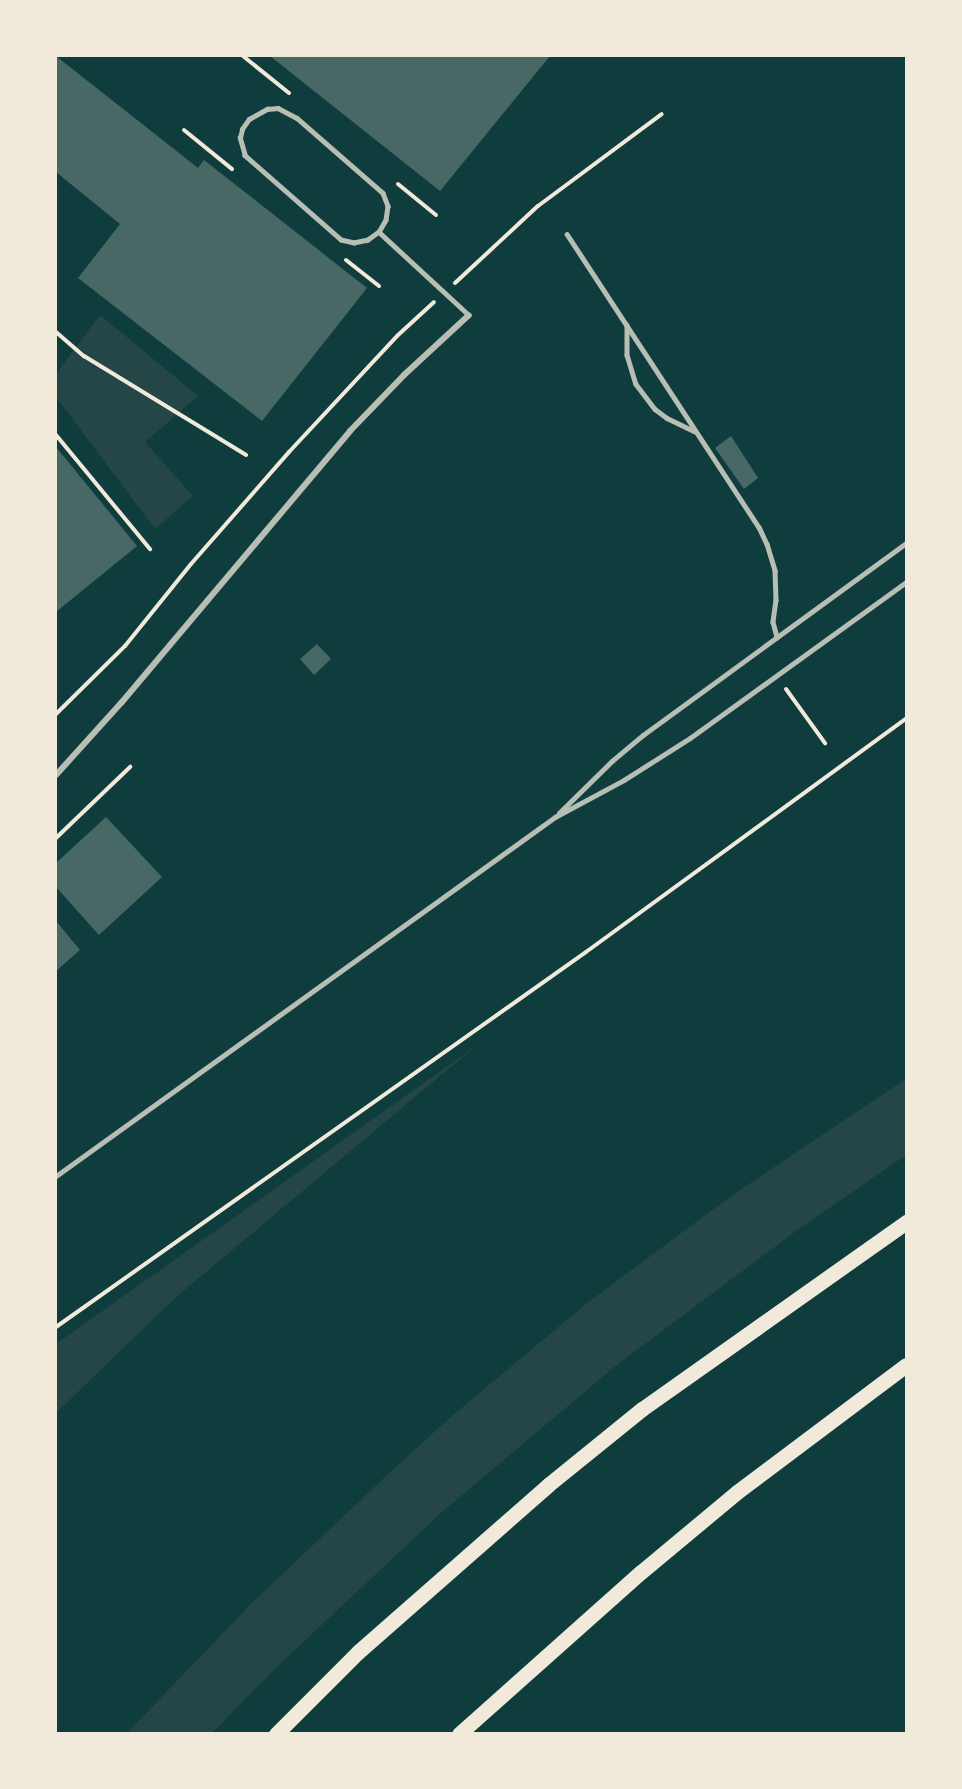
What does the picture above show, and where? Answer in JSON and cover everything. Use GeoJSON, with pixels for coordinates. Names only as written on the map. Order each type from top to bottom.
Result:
{"type":"FeatureCollection","features":[{"type":"Feature","properties":{"kind":"main road"},"geometry":{"type":"LineString","coordinates":[[276,1734],[358,1652],[548,1485],[642,1409],[906,1222]]}},
{"type":"Feature","properties":{"kind":"main road"},"geometry":{"type":"LineString","coordinates":[[459,1734],[548,1653],[720,1507],[906,1365]]}},
{"type":"Feature","properties":{"kind":"street"},"geometry":{"type":"LineString","coordinates":[[56,775],[122,702],[350,431],[404,375],[469,315]]}},
{"type":"Feature","properties":{"kind":"lane"},"geometry":{"type":"LineString","coordinates":[[267,109],[288,112],[374,183],[383,193],[388,206],[386,220],[380,232],[368,240],[354,243],[341,240],[321,224],[245,156],[240,138],[242,129],[249,119],[267,109]]}},
{"type":"Feature","properties":{"kind":"lane"},"geometry":{"type":"LineString","coordinates":[[380,232],[469,315]]}},
{"type":"Feature","properties":{"kind":"lane"},"geometry":{"type":"LineString","coordinates":[[567,234],[767,544],[776,586],[773,622],[777,637]]}},
{"type":"Feature","properties":{"kind":"lane"},"geometry":{"type":"LineString","coordinates":[[627,325],[627,355],[636,384],[655,409],[667,418],[694,431]]}},
{"type":"Feature","properties":{"kind":"lane"},"geometry":{"type":"LineString","coordinates":[[555,817],[612,760],[643,735],[906,543]]}},
{"type":"Feature","properties":{"kind":"lane"},"geometry":{"type":"LineString","coordinates":[[56,1176],[555,817],[658,760],[906,582]]}},
{"type":"Feature","properties":{"kind":"path"},"geometry":{"type":"LineString","coordinates":[[56,714],[125,646],[191,564],[397,336],[538,206],[662,114]]}},
{"type":"Feature","properties":{"kind":"path"},"geometry":{"type":"LineString","coordinates":[[56,332],[84,356],[246,455]]}},
{"type":"Feature","properties":{"kind":"path"},"geometry":{"type":"LineString","coordinates":[[56,435],[150,549]]}},
{"type":"Feature","properties":{"kind":"path"},"geometry":{"type":"LineString","coordinates":[[776,677],[825,743]]}},
{"type":"Feature","properties":{"kind":"path"},"geometry":{"type":"LineString","coordinates":[[56,1327],[586,952],[906,719]]}},
{"type":"Feature","properties":{"kind":"path"},"geometry":{"type":"LineString","coordinates":[[56,838],[130,767]]}},
{"type":"Feature","properties":{"kind":"shaded area"},"geometry":{"type":"Polygon","coordinates":[[[100,315],[198,396],[145,442],[193,496],[155,529],[56,397],[56,374],[100,315]]]}},
{"type":"Feature","properties":{"kind":"shaded area"},"geometry":{"type":"Polygon","coordinates":[[[477,1045],[175,1298],[56,1413],[56,1344],[477,1045]]]}},
{"type":"Feature","properties":{"kind":"shaded area"},"geometry":{"type":"Polygon","coordinates":[[[906,1079],[906,1155],[796,1231],[613,1368],[442,1512],[279,1665],[212,1733],[127,1733],[252,1603],[453,1415],[586,1304],[731,1196],[906,1079]]]}},
{"type":"Feature","properties":{"kind":"building"},"geometry":{"type":"Polygon","coordinates":[[[56,56],[198,168],[204,160],[367,288],[262,421],[78,278],[120,224],[56,172],[56,56]]]}},
{"type":"Feature","properties":{"kind":"building"},"geometry":{"type":"Polygon","coordinates":[[[270,56],[550,56],[440,191],[270,56]]]}},
{"type":"Feature","properties":{"kind":"building"},"geometry":{"type":"Polygon","coordinates":[[[731,436],[758,478],[744,489],[715,448],[731,436]]]}},
{"type":"Feature","properties":{"kind":"building"},"geometry":{"type":"Polygon","coordinates":[[[56,447],[137,546],[56,612],[56,447]]]}},
{"type":"Feature","properties":{"kind":"building"},"geometry":{"type":"Polygon","coordinates":[[[317,644],[331,659],[314,675],[300,659],[317,644]]]}},
{"type":"Feature","properties":{"kind":"building"},"geometry":{"type":"Polygon","coordinates":[[[106,817],[162,877],[99,935],[56,887],[56,863],[106,817]]]}},
{"type":"Feature","properties":{"kind":"building"},"geometry":{"type":"Polygon","coordinates":[[[56,921],[80,950],[56,971],[56,921]]]}}]}
